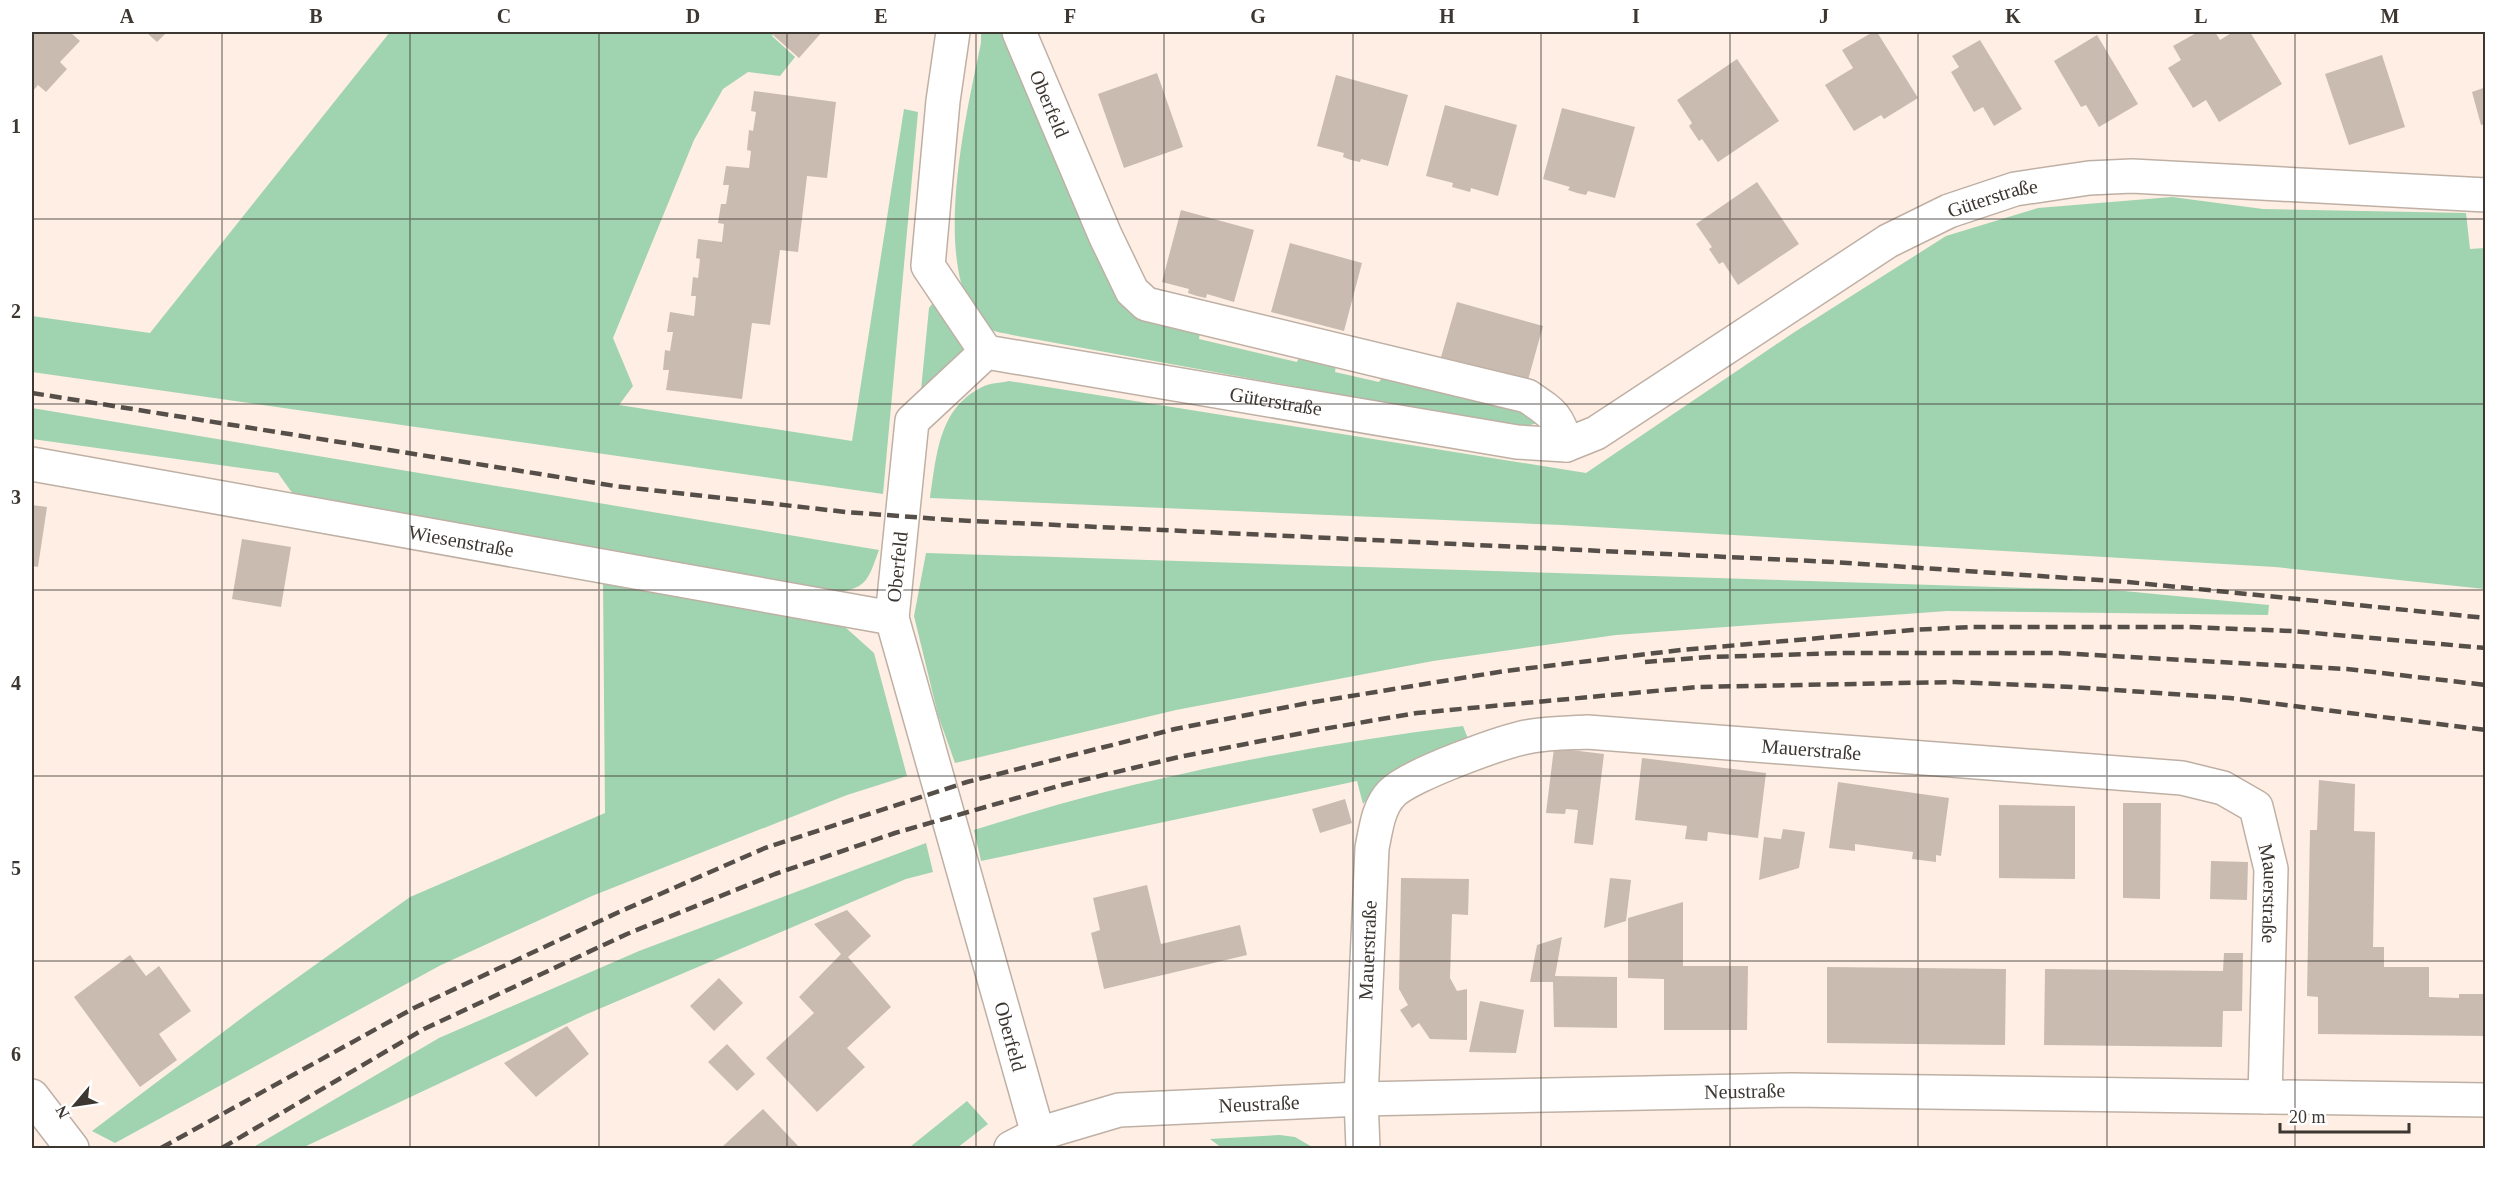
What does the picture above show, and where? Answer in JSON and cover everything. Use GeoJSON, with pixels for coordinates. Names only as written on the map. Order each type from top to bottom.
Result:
{"type":"FeatureCollection","features":[{"type":"Feature","properties":{"kind":"street"},"geometry":{"type":"LineString","coordinates":[[953,32],[943,101],[928,266],[986,352]]}},
{"type":"Feature","properties":{"kind":"street","name":"Oberfeld"},"geometry":{"type":"LineString","coordinates":[[1019,32],[1105,235],[1132,291],[1146,304],[1527,396],[1559,422],[1566,445]]}},
{"type":"Feature","properties":{"kind":"street","name":"Güterstraße"},"geometry":{"type":"LineString","coordinates":[[986,352],[1517,442],[1566,445],[1596,433],[1888,240],[1949,211],[2015,189],[2089,178],[2132,176],[2486,195]]}},
{"type":"Feature","properties":{"kind":"street","name":"Oberfeld"},"geometry":{"type":"LineString","coordinates":[[986,352],[912,421],[892,618],[1025,1141]]}},
{"type":"Feature","properties":{"kind":"street","name":"Wiesenstraße"},"geometry":{"type":"LineString","coordinates":[[32,464],[892,618]]}},
{"type":"Feature","properties":{"kind":"street","name":"Mauerstraße"},"geometry":{"type":"LineString","coordinates":[[1363,1149],[1361,1099],[1372,848],[1381,809],[1392,792],[1412,778],[1469,756],[1530,736],[1587,732],[2182,778],[2223,788],[2256,807],[2271,869],[2265,1097]]}},
{"type":"Feature","properties":{"kind":"street","name":"Neustraße"},"geometry":{"type":"LineString","coordinates":[[1025,1141],[1119,1110],[1361,1099],[1791,1090],[2486,1100]]}},
{"type":"Feature","properties":{"kind":"street"},"geometry":{"type":"LineString","coordinates":[[32,1096],[72,1149]]}},
{"type":"Feature","properties":{"kind":"green space"},"geometry":{"type":"Polygon","coordinates":[[[390,32],[775,32],[772,36],[795,57],[780,76],[748,72],[723,89],[694,140],[613,338],[633,386],[619,405],[852,441],[904,109],[918,112],[883,494],[32,372],[32,316],[150,333],[390,32]]]}},
{"type":"Feature","properties":{"kind":"green space"},"geometry":{"type":"Polygon","coordinates":[[[981,32],[1008,32],[1122,301],[1131,314],[1201,326],[1199,339],[1297,362],[1302,351],[1337,359],[1335,372],[1379,382],[1384,374],[1535,413],[1538,423],[1526,426],[1352,397],[1012,335],[986,327],[968,303],[958,270],[955,232],[956,191],[961,149],[981,43],[981,32]]]}},
{"type":"Feature","properties":{"kind":"green space"},"geometry":{"type":"Polygon","coordinates":[[[2172,197],[2263,209],[2466,213],[2470,249],[2485,248],[2485,589],[2275,567],[1562,525],[930,498],[942,435],[956,408],[967,396],[982,387],[1009,381],[1586,473],[1793,333],[1946,236],[2038,208],[2172,197]]]}},
{"type":"Feature","properties":{"kind":"green space"},"geometry":{"type":"Polygon","coordinates":[[[932,304],[938,306],[955,328],[962,342],[962,350],[960,357],[949,370],[921,390],[929,308],[932,304]]]}},
{"type":"Feature","properties":{"kind":"green space"},"geometry":{"type":"Polygon","coordinates":[[[32,408],[879,550],[864,582],[852,589],[830,594],[293,494],[278,473],[32,439],[32,408]]]}},
{"type":"Feature","properties":{"kind":"green space"},"geometry":{"type":"Polygon","coordinates":[[[926,553],[2124,591],[2269,605],[2268,615],[1947,611],[1616,635],[1433,661],[1176,710],[955,763],[938,715],[914,616],[926,553]]]}},
{"type":"Feature","properties":{"kind":"green space"},"geometry":{"type":"Polygon","coordinates":[[[603,580],[845,627],[874,653],[907,776],[847,795],[592,896],[441,965],[115,1143],[92,1131],[255,1008],[410,897],[605,813],[603,580]]]}},
{"type":"Feature","properties":{"kind":"green space"},"geometry":{"type":"Polygon","coordinates":[[[1463,726],[1469,741],[1376,789],[1363,804],[1357,781],[981,861],[974,830],[1101,793],[1281,754],[1463,726]]]}},
{"type":"Feature","properties":{"kind":"green space"},"geometry":{"type":"Polygon","coordinates":[[[926,843],[933,872],[906,879],[587,1014],[302,1148],[252,1148],[439,1038],[639,951],[926,843]]]}},
{"type":"Feature","properties":{"kind":"green space"},"geometry":{"type":"Polygon","coordinates":[[[967,1101],[988,1124],[957,1148],[910,1147],[967,1101]]]}},
{"type":"Feature","properties":{"kind":"green space"},"geometry":{"type":"Polygon","coordinates":[[[1280,1135],[1295,1137],[1314,1148],[1222,1148],[1210,1139],[1280,1135]]]}},
{"type":"Feature","properties":{"kind":"building"},"geometry":{"type":"Polygon","coordinates":[[[32,32],[70,32],[80,41],[60,62],[67,69],[46,92],[38,85],[32,92],[32,32]]]}},
{"type":"Feature","properties":{"kind":"building"},"geometry":{"type":"Polygon","coordinates":[[[146,32],[167,32],[157,42],[146,32]]]}},
{"type":"Feature","properties":{"kind":"building"},"geometry":{"type":"Polygon","coordinates":[[[777,32],[822,32],[799,58],[773,35],[777,32]]]}},
{"type":"Feature","properties":{"kind":"building"},"geometry":{"type":"Polygon","coordinates":[[[1873,32],[1877,32],[1918,98],[1884,119],[1881,115],[1854,131],[1825,85],[1853,68],[1842,50],[1873,32]]]}},
{"type":"Feature","properties":{"kind":"building"},"geometry":{"type":"Polygon","coordinates":[[[2198,32],[2215,32],[2220,40],[2233,32],[2250,32],[2282,84],[2219,122],[2206,100],[2193,108],[2168,68],[2181,60],[2173,46],[2198,32]]]}},
{"type":"Feature","properties":{"kind":"building"},"geometry":{"type":"Polygon","coordinates":[[[2097,35],[2138,104],[2099,127],[2086,105],[2081,107],[2054,61],[2097,35]]]}},
{"type":"Feature","properties":{"kind":"building"},"geometry":{"type":"Polygon","coordinates":[[[1980,40],[2022,109],[1994,126],[1983,107],[1974,112],[1951,72],[1959,67],[1952,56],[1980,40]]]}},
{"type":"Feature","properties":{"kind":"building"},"geometry":{"type":"Polygon","coordinates":[[[2382,55],[2405,127],[2349,145],[2325,74],[2382,55]]]}},
{"type":"Feature","properties":{"kind":"building"},"geometry":{"type":"Polygon","coordinates":[[[1737,59],[1779,121],[1718,162],[1702,139],[1699,141],[1689,126],[1692,123],[1677,100],[1737,59]]]}},
{"type":"Feature","properties":{"kind":"building"},"geometry":{"type":"Polygon","coordinates":[[[1157,73],[1183,147],[1124,168],[1098,94],[1157,73]]]}},
{"type":"Feature","properties":{"kind":"building"},"geometry":{"type":"Polygon","coordinates":[[[1336,75],[1408,95],[1388,166],[1361,159],[1360,162],[1351,160],[1343,157],[1344,153],[1317,146],[1336,75]]]}},
{"type":"Feature","properties":{"kind":"building"},"geometry":{"type":"Polygon","coordinates":[[[2486,87],[2486,124],[2481,125],[2472,92],[2486,87]]]}},
{"type":"Feature","properties":{"kind":"building"},"geometry":{"type":"Polygon","coordinates":[[[754,91],[836,102],[827,178],[807,176],[798,252],[780,250],[770,325],[752,323],[742,399],[666,390],[669,370],[663,370],[665,350],[670,351],[673,332],[667,332],[670,312],[694,316],[696,296],[691,296],[693,277],[698,278],[700,259],[696,258],[698,239],[722,242],[724,224],[718,223],[721,204],[726,204],[729,185],[723,185],[726,166],[749,168],[751,151],[747,150],[749,130],[753,131],[756,112],[751,111],[754,91]]]}},
{"type":"Feature","properties":{"kind":"building"},"geometry":{"type":"Polygon","coordinates":[[[1445,105],[1517,125],[1498,196],[1471,188],[1470,192],[1452,187],[1453,183],[1426,176],[1445,105]]]}},
{"type":"Feature","properties":{"kind":"building"},"geometry":{"type":"Polygon","coordinates":[[[1562,108],[1635,127],[1615,198],[1588,191],[1586,195],[1577,193],[1568,190],[1570,187],[1543,179],[1562,108]]]}},
{"type":"Feature","properties":{"kind":"building"},"geometry":{"type":"Polygon","coordinates":[[[1757,182],[1799,244],[1738,285],[1723,262],[1719,264],[1709,249],[1712,247],[1696,224],[1757,182]]]}},
{"type":"Feature","properties":{"kind":"building"},"geometry":{"type":"Polygon","coordinates":[[[1181,210],[1254,230],[1234,302],[1207,294],[1206,298],[1197,296],[1188,293],[1189,289],[1162,282],[1181,210]]]}},
{"type":"Feature","properties":{"kind":"building"},"geometry":{"type":"Polygon","coordinates":[[[1290,243],[1362,263],[1344,331],[1271,312],[1290,243]]]}},
{"type":"Feature","properties":{"kind":"building"},"geometry":{"type":"Polygon","coordinates":[[[1457,302],[1543,326],[1528,380],[1441,357],[1457,302]]]}},
{"type":"Feature","properties":{"kind":"building"},"geometry":{"type":"Polygon","coordinates":[[[32,505],[47,507],[38,567],[32,566],[32,505]]]}},
{"type":"Feature","properties":{"kind":"building"},"geometry":{"type":"Polygon","coordinates":[[[242,539],[291,547],[281,607],[232,599],[242,539]]]}},
{"type":"Feature","properties":{"kind":"building"},"geometry":{"type":"Polygon","coordinates":[[[1554,748],[1604,754],[1593,845],[1574,843],[1578,810],[1566,809],[1565,814],[1546,813],[1554,748]]]}},
{"type":"Feature","properties":{"kind":"building"},"geometry":{"type":"Polygon","coordinates":[[[1642,758],[1766,773],[1758,838],[1708,832],[1707,841],[1685,839],[1687,826],[1635,820],[1642,758]]]}},
{"type":"Feature","properties":{"kind":"building"},"geometry":{"type":"Polygon","coordinates":[[[2319,780],[2355,784],[2354,831],[2375,832],[2373,947],[2384,947],[2384,967],[2429,967],[2429,997],[2459,998],[2459,994],[2486,994],[2486,1036],[2318,1034],[2318,997],[2307,996],[2310,830],[2317,830],[2319,780]]]}},
{"type":"Feature","properties":{"kind":"building"},"geometry":{"type":"Polygon","coordinates":[[[1838,782],[1949,798],[1941,856],[1936,855],[1936,862],[1912,859],[1913,852],[1855,844],[1855,851],[1829,848],[1838,782]]]}},
{"type":"Feature","properties":{"kind":"building"},"geometry":{"type":"Polygon","coordinates":[[[1345,799],[1352,823],[1320,833],[1312,809],[1345,799]]]}},
{"type":"Feature","properties":{"kind":"building"},"geometry":{"type":"Polygon","coordinates":[[[2123,803],[2161,803],[2160,899],[2123,898],[2123,803]]]}},
{"type":"Feature","properties":{"kind":"building"},"geometry":{"type":"Polygon","coordinates":[[[1999,805],[2075,806],[2075,879],[1999,878],[1999,805]]]}},
{"type":"Feature","properties":{"kind":"building"},"geometry":{"type":"Polygon","coordinates":[[[1783,829],[1805,832],[1799,868],[1759,880],[1764,837],[1781,839],[1783,829]]]}},
{"type":"Feature","properties":{"kind":"building"},"geometry":{"type":"Polygon","coordinates":[[[2211,861],[2248,862],[2247,900],[2210,899],[2211,861]]]}},
{"type":"Feature","properties":{"kind":"building"},"geometry":{"type":"Polygon","coordinates":[[[1401,878],[1469,879],[1468,915],[1452,914],[1450,978],[1457,991],[1467,989],[1467,1040],[1430,1039],[1419,1023],[1412,1028],[1400,1010],[1408,1005],[1399,989],[1401,878]]]}},
{"type":"Feature","properties":{"kind":"building"},"geometry":{"type":"Polygon","coordinates":[[[1610,878],[1631,880],[1626,921],[1604,928],[1610,878]]]}},
{"type":"Feature","properties":{"kind":"building"},"geometry":{"type":"Polygon","coordinates":[[[1147,885],[1161,944],[1240,925],[1247,955],[1104,989],[1091,933],[1100,930],[1093,898],[1147,885]]]}},
{"type":"Feature","properties":{"kind":"building"},"geometry":{"type":"Polygon","coordinates":[[[1683,902],[1683,966],[1748,966],[1747,1030],[1664,1030],[1664,979],[1628,978],[1628,918],[1683,902]]]}},
{"type":"Feature","properties":{"kind":"building"},"geometry":{"type":"Polygon","coordinates":[[[847,910],[871,936],[848,957],[891,1007],[847,1048],[865,1067],[817,1112],[766,1058],[814,1013],[799,997],[841,954],[814,924],[847,910]]]}},
{"type":"Feature","properties":{"kind":"building"},"geometry":{"type":"Polygon","coordinates":[[[1562,937],[1555,976],[1617,977],[1617,1028],[1554,1027],[1553,982],[1530,982],[1537,945],[1562,937]]]}},
{"type":"Feature","properties":{"kind":"building"},"geometry":{"type":"Polygon","coordinates":[[[2224,953],[2243,953],[2242,1011],[2223,1011],[2222,1047],[2044,1045],[2045,969],[2223,971],[2224,953]]]}},
{"type":"Feature","properties":{"kind":"building"},"geometry":{"type":"Polygon","coordinates":[[[130,955],[146,976],[159,966],[191,1011],[159,1034],[177,1060],[140,1087],[74,997],[130,955]]]}},
{"type":"Feature","properties":{"kind":"building"},"geometry":{"type":"Polygon","coordinates":[[[1827,967],[2006,969],[2005,1045],[1827,1043],[1827,967]]]}},
{"type":"Feature","properties":{"kind":"building"},"geometry":{"type":"Polygon","coordinates":[[[719,978],[743,1003],[714,1031],[690,1006],[719,978]]]}},
{"type":"Feature","properties":{"kind":"building"},"geometry":{"type":"Polygon","coordinates":[[[1480,1001],[1524,1010],[1516,1053],[1469,1052],[1480,1001]]]}},
{"type":"Feature","properties":{"kind":"building"},"geometry":{"type":"Polygon","coordinates":[[[567,1026],[589,1054],[536,1097],[504,1063],[567,1026]]]}},
{"type":"Feature","properties":{"kind":"building"},"geometry":{"type":"Polygon","coordinates":[[[727,1044],[755,1074],[737,1091],[708,1062],[727,1044]]]}},
{"type":"Feature","properties":{"kind":"building"},"geometry":{"type":"Polygon","coordinates":[[[763,1109],[800,1148],[721,1148],[763,1109]]]}},
{"type":"Feature","properties":{"kind":"railway"},"geometry":{"type":"LineString","coordinates":[[32,393],[615,486],[846,512],[952,520],[1833,562],[2128,582],[2486,618]]}},
{"type":"Feature","properties":{"kind":"railway"},"geometry":{"type":"LineString","coordinates":[[161,1148],[414,1008],[619,912],[765,848],[967,782],[1175,729],[1308,703],[1505,671],[1681,650],[1912,630],[1971,627],[2188,627],[2291,631],[2486,648]]}},
{"type":"Feature","properties":{"kind":"railway"},"geometry":{"type":"LineString","coordinates":[[1645,662],[1709,657],[1845,653],[2059,653],[2347,669],[2486,685]]}},
{"type":"Feature","properties":{"kind":"railway"},"geometry":{"type":"LineString","coordinates":[[222,1148],[424,1029],[627,934],[775,874],[895,833],[1062,785],[1179,757],[1323,729],[1417,713],[1698,687],[1955,682],[2072,687],[2230,698],[2486,730]]}}]}
